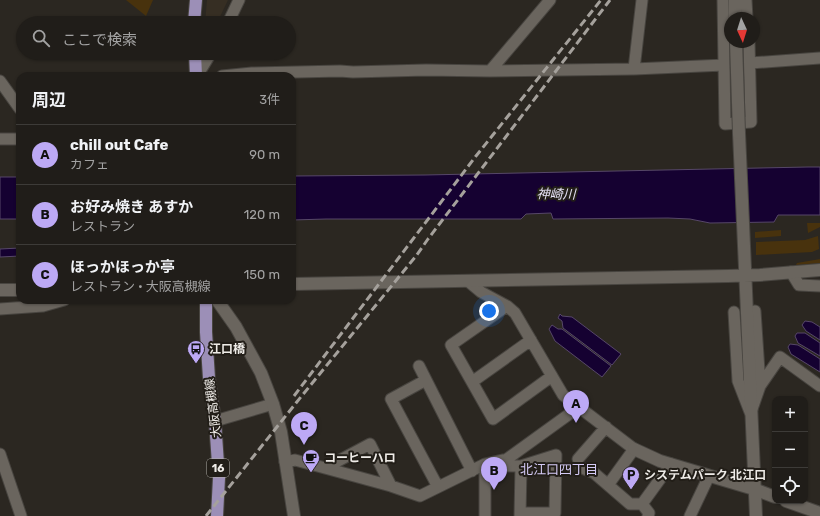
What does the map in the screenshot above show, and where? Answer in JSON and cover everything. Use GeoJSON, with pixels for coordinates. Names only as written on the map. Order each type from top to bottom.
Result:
{"type":"FeatureCollection","features":[{"type":"Feature","properties":{"kind":"main road"},"geometry":{"type":"LineString","coordinates":[[195,16],[196,0]]}},
{"type":"Feature","properties":{"kind":"main road"},"geometry":{"type":"LineString","coordinates":[[196,60],[197,72]]}},
{"type":"Feature","properties":{"kind":"main road","name":"大阪高槻線"},"geometry":{"type":"LineString","coordinates":[[206,304],[208,370],[215,421],[219,478],[216,516]]}},
{"type":"Feature","properties":{"kind":"street"},"geometry":{"type":"LineString","coordinates":[[231,16],[239,0]]}},
{"type":"Feature","properties":{"kind":"street"},"geometry":{"type":"LineString","coordinates":[[490,71],[550,0]]}},
{"type":"Feature","properties":{"kind":"street"},"geometry":{"type":"LineString","coordinates":[[634,69],[642,0]]}},
{"type":"Feature","properties":{"kind":"street"},"geometry":{"type":"LineString","coordinates":[[723,0],[726,124],[752,122],[749,48]]}},
{"type":"Feature","properties":{"kind":"street"},"geometry":{"type":"LineString","coordinates":[[735,0],[735,12]]}},
{"type":"Feature","properties":{"kind":"street"},"geometry":{"type":"LineString","coordinates":[[746,0],[747,12]]}},
{"type":"Feature","properties":{"kind":"street"},"geometry":{"type":"LineString","coordinates":[[736,48],[756,516]]}},
{"type":"Feature","properties":{"kind":"street"},"geometry":{"type":"LineString","coordinates":[[750,63],[820,58]]}},
{"type":"Feature","properties":{"kind":"street"},"geometry":{"type":"LineString","coordinates":[[200,72],[207,60]]}},
{"type":"Feature","properties":{"kind":"street"},"geometry":{"type":"LineString","coordinates":[[296,72],[634,69],[724,65]]}},
{"type":"Feature","properties":{"kind":"street"},"geometry":{"type":"LineString","coordinates":[[0,81],[16,103]]}},
{"type":"Feature","properties":{"kind":"street"},"geometry":{"type":"LineString","coordinates":[[0,139],[16,139]]}},
{"type":"Feature","properties":{"kind":"street"},"geometry":{"type":"LineString","coordinates":[[296,284],[469,282],[745,270],[791,272],[820,270]]}},
{"type":"Feature","properties":{"kind":"street"},"geometry":{"type":"LineString","coordinates":[[791,272],[799,285],[820,286]]}},
{"type":"Feature","properties":{"kind":"street"},"geometry":{"type":"LineString","coordinates":[[469,282],[481,292],[508,306],[515,313],[563,395],[634,449],[660,461],[754,489],[772,497]]}},
{"type":"Feature","properties":{"kind":"street"},"geometry":{"type":"LineString","coordinates":[[0,290],[16,290]]}},
{"type":"Feature","properties":{"kind":"street"},"geometry":{"type":"LineString","coordinates":[[0,309],[43,306],[50,304]]}},
{"type":"Feature","properties":{"kind":"street"},"geometry":{"type":"LineString","coordinates":[[220,304],[236,327],[261,374],[273,404],[281,432],[294,516]]}},
{"type":"Feature","properties":{"kind":"street"},"geometry":{"type":"LineString","coordinates":[[508,306],[451,345],[493,419],[552,376]]}},
{"type":"Feature","properties":{"kind":"street"},"geometry":{"type":"LineString","coordinates":[[755,311],[760,386]]}},
{"type":"Feature","properties":{"kind":"street"},"geometry":{"type":"LineString","coordinates":[[734,312],[738,381],[751,413]]}},
{"type":"Feature","properties":{"kind":"street"},"geometry":{"type":"LineString","coordinates":[[472,382],[531,340]]}},
{"type":"Feature","properties":{"kind":"street"},"geometry":{"type":"LineString","coordinates":[[751,413],[760,386],[780,357],[820,386]]}},
{"type":"Feature","properties":{"kind":"street"},"geometry":{"type":"LineString","coordinates":[[419,366],[472,471]]}},
{"type":"Feature","properties":{"kind":"street"},"geometry":{"type":"LineString","coordinates":[[426,380],[391,400],[438,487]]}},
{"type":"Feature","properties":{"kind":"street"},"geometry":{"type":"LineString","coordinates":[[215,421],[273,404]]}},
{"type":"Feature","properties":{"kind":"street"},"geometry":{"type":"LineString","coordinates":[[285,462],[295,460],[392,486],[420,496],[485,464],[507,459],[579,407]]}},
{"type":"Feature","properties":{"kind":"street"},"geometry":{"type":"LineString","coordinates":[[606,427],[580,464],[594,473],[630,504],[642,504]]}},
{"type":"Feature","properties":{"kind":"street"},"geometry":{"type":"LineString","coordinates":[[325,468],[370,444],[392,486]]}},
{"type":"Feature","properties":{"kind":"street"},"geometry":{"type":"LineString","coordinates":[[608,485],[634,449]]}},
{"type":"Feature","properties":{"kind":"street"},"geometry":{"type":"LineString","coordinates":[[0,454],[2,470],[21,516]]}},
{"type":"Feature","properties":{"kind":"street"},"geometry":{"type":"LineString","coordinates":[[485,464],[521,466],[556,455],[555,513],[520,515],[521,466]]}},
{"type":"Feature","properties":{"kind":"street"},"geometry":{"type":"LineString","coordinates":[[485,464],[485,516]]}},
{"type":"Feature","properties":{"kind":"street"},"geometry":{"type":"LineString","coordinates":[[642,504],[671,464]]}},
{"type":"Feature","properties":{"kind":"street"},"geometry":{"type":"LineString","coordinates":[[690,516],[709,476]]}},
{"type":"Feature","properties":{"kind":"street"},"geometry":{"type":"LineString","coordinates":[[642,504],[649,513],[648,516]]}},
{"type":"Feature","properties":{"kind":"street"},"geometry":{"type":"LineString","coordinates":[[794,504],[820,513]]}},
{"type":"Feature","properties":{"kind":"shaded area"},"geometry":{"type":"Polygon","coordinates":[[[126,0],[153,0],[146,16],[126,0]]]}},
{"type":"Feature","properties":{"kind":"shaded area"},"geometry":{"type":"Polygon","coordinates":[[[207,0],[228,0],[220,16],[206,16],[207,0]]]}},
{"type":"Feature","properties":{"kind":"shaded area"},"geometry":{"type":"Polygon","coordinates":[[[807,223],[820,223],[820,227],[808,233],[807,223]]]}},
{"type":"Feature","properties":{"kind":"shaded area"},"geometry":{"type":"Polygon","coordinates":[[[781,230],[781,236],[755,238],[755,232],[781,230]]]}},
{"type":"Feature","properties":{"kind":"shaded area"},"geometry":{"type":"Polygon","coordinates":[[[818,236],[819,249],[812,252],[756,255],[756,242],[805,240],[818,236]]]}},
{"type":"Feature","properties":{"kind":"shaded area"},"geometry":{"type":"Polygon","coordinates":[[[820,259],[820,263],[796,265],[797,263],[820,259]]]}},
{"type":"Feature","properties":{"kind":"water","name":"神崎川"},"geometry":{"type":"Polygon","coordinates":[[[820,167],[820,215],[778,215],[774,222],[710,223],[690,219],[668,218],[553,219],[551,213],[526,214],[521,219],[296,220],[296,176],[425,175],[820,167]]]}},
{"type":"Feature","properties":{"kind":"water"},"geometry":{"type":"Polygon","coordinates":[[[0,177],[16,177],[16,219],[0,219],[0,177]]]}},
{"type":"Feature","properties":{"kind":"water"},"geometry":{"type":"Polygon","coordinates":[[[16,248],[16,256],[0,257],[0,249],[16,248]]]}},
{"type":"Feature","properties":{"kind":"water"},"geometry":{"type":"Polygon","coordinates":[[[560,314],[562,316],[572,317],[621,354],[612,365],[563,328],[562,321],[558,318],[560,314]]]}},
{"type":"Feature","properties":{"kind":"water"},"geometry":{"type":"Polygon","coordinates":[[[805,321],[812,322],[820,327],[820,340],[806,331],[802,325],[805,321]]]}},
{"type":"Feature","properties":{"kind":"water"},"geometry":{"type":"Polygon","coordinates":[[[552,325],[558,329],[562,329],[611,366],[602,377],[555,341],[549,329],[552,325]]]}},
{"type":"Feature","properties":{"kind":"water"},"geometry":{"type":"Polygon","coordinates":[[[797,333],[805,333],[820,343],[820,356],[798,343],[795,336],[797,333]]]}},
{"type":"Feature","properties":{"kind":"water"},"geometry":{"type":"Polygon","coordinates":[[[790,344],[798,345],[820,359],[820,372],[791,354],[788,347],[790,344]]]}},
{"type":"Feature","properties":{"kind":"railway"},"geometry":{"type":"LineString","coordinates":[[294,396],[476,156],[601,0]]}},
{"type":"Feature","properties":{"kind":"railway"},"geometry":{"type":"LineString","coordinates":[[206,516],[416,256],[610,0]]}},
{"type":"Feature","properties":{"kind":"place","name":"江口橋"},"geometry":{"type":"Point","coordinates":[196,364]}},
{"type":"Feature","properties":{"kind":"place","name":"chill out Cafe"},"geometry":{"type":"Point","coordinates":[576,423]}},
{"type":"Feature","properties":{"kind":"place","name":"ほっかほっか亭"},"geometry":{"type":"Point","coordinates":[304,445]}},
{"type":"Feature","properties":{"kind":"place","name":"コーヒーハロ"},"geometry":{"type":"Point","coordinates":[311,473]}},
{"type":"Feature","properties":{"kind":"place","name":"お好み焼き あすか"},"geometry":{"type":"Point","coordinates":[494,490]}},
{"type":"Feature","properties":{"kind":"place","name":"システムパーク 北江口"},"geometry":{"type":"Point","coordinates":[631,490]}},
{"type":"Feature","properties":{"kind":"district","name":"北江口四丁目"},"geometry":{"type":"Point","coordinates":[559,469]}}]}
